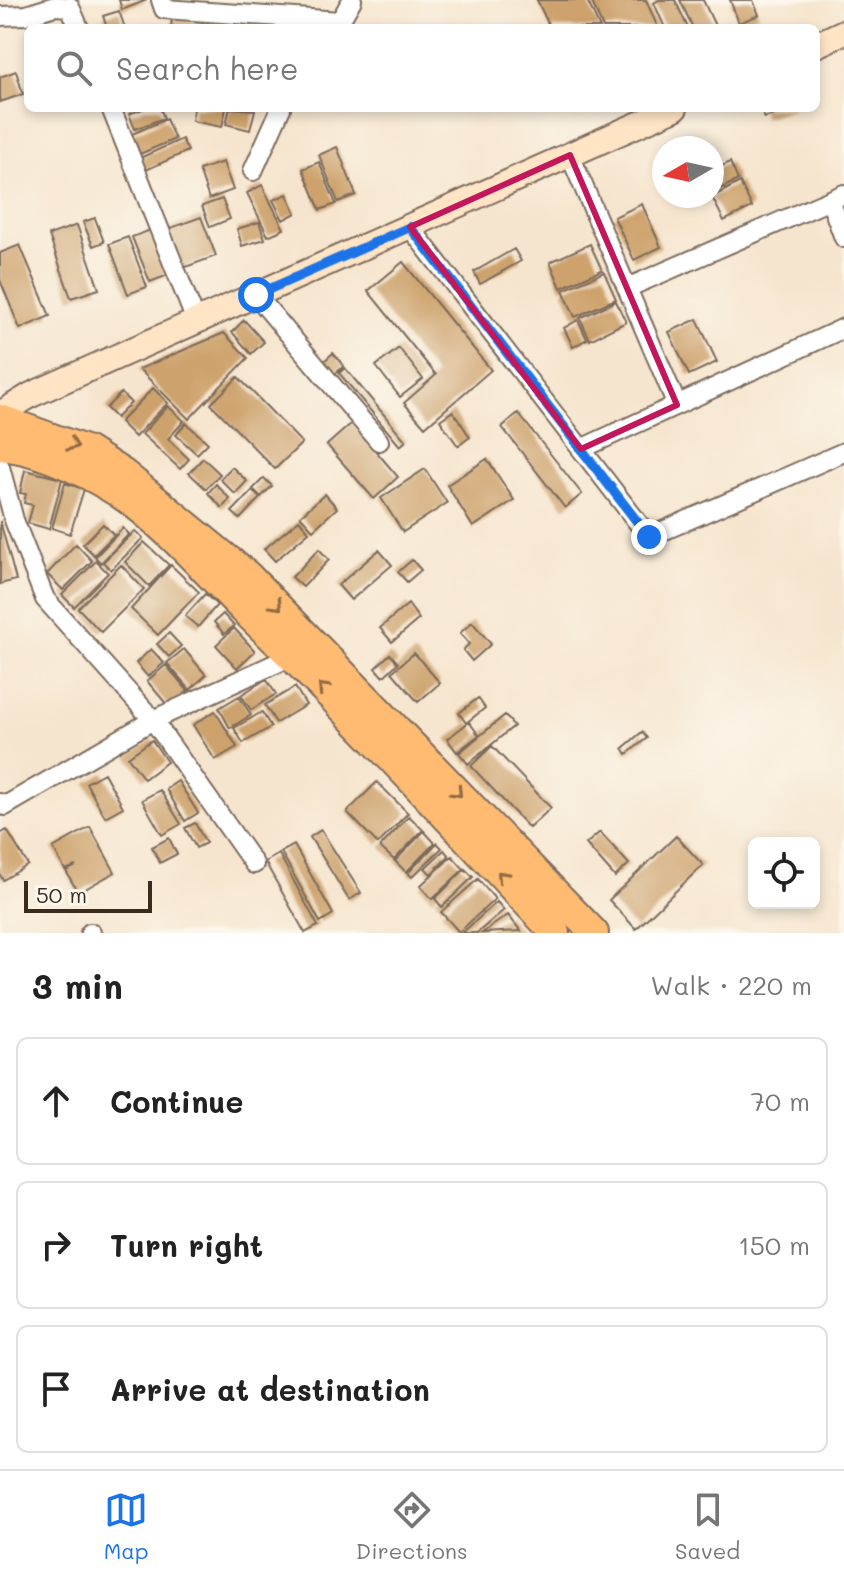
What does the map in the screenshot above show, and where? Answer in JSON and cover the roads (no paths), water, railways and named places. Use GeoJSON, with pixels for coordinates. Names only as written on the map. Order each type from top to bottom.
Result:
{"type":"FeatureCollection","features":[{"type":"Feature","properties":{"kind":"highway"},"geometry":{"type":"LineString","coordinates":[[1,410],[88,451],[124,474],[247,575],[594,933]]}},
{"type":"Feature","properties":{"kind":"highway"},"geometry":{"type":"LineString","coordinates":[[0,446],[14,447],[56,462],[99,481],[135,504],[292,656],[555,933]]}},
{"type":"Feature","properties":{"kind":"main road"},"geometry":{"type":"LineString","coordinates":[[820,43],[844,32]]}},
{"type":"Feature","properties":{"kind":"main road"},"geometry":{"type":"LineString","coordinates":[[1,410],[666,112]]}},
{"type":"Feature","properties":{"kind":"street"},"geometry":{"type":"LineString","coordinates":[[161,0],[164,9],[337,24],[352,0]]}},
{"type":"Feature","properties":{"kind":"street"},"geometry":{"type":"LineString","coordinates":[[0,16],[26,15],[47,4],[70,7],[77,24]]}},
{"type":"Feature","properties":{"kind":"street"},"geometry":{"type":"LineString","coordinates":[[113,112],[196,321]]}},
{"type":"Feature","properties":{"kind":"street"},"geometry":{"type":"LineString","coordinates":[[253,171],[279,112]]}},
{"type":"Feature","properties":{"kind":"street"},"geometry":{"type":"LineString","coordinates":[[570,155],[677,405]]}},
{"type":"Feature","properties":{"kind":"street"},"geometry":{"type":"LineString","coordinates":[[627,288],[837,197],[844,238]]}},
{"type":"Feature","properties":{"kind":"street"},"geometry":{"type":"LineString","coordinates":[[410,227],[649,537],[844,452]]}},
{"type":"Feature","properties":{"kind":"street"},"geometry":{"type":"LineString","coordinates":[[256,295],[379,441]]}},
{"type":"Feature","properties":{"kind":"street"},"geometry":{"type":"LineString","coordinates":[[581,449],[844,328]]}},
{"type":"Feature","properties":{"kind":"street"},"geometry":{"type":"LineString","coordinates":[[0,467],[14,520],[45,599],[153,720],[254,864]]}},
{"type":"Feature","properties":{"kind":"street"},"geometry":{"type":"LineString","coordinates":[[0,803],[5,806],[153,720],[292,656]]}}]}
